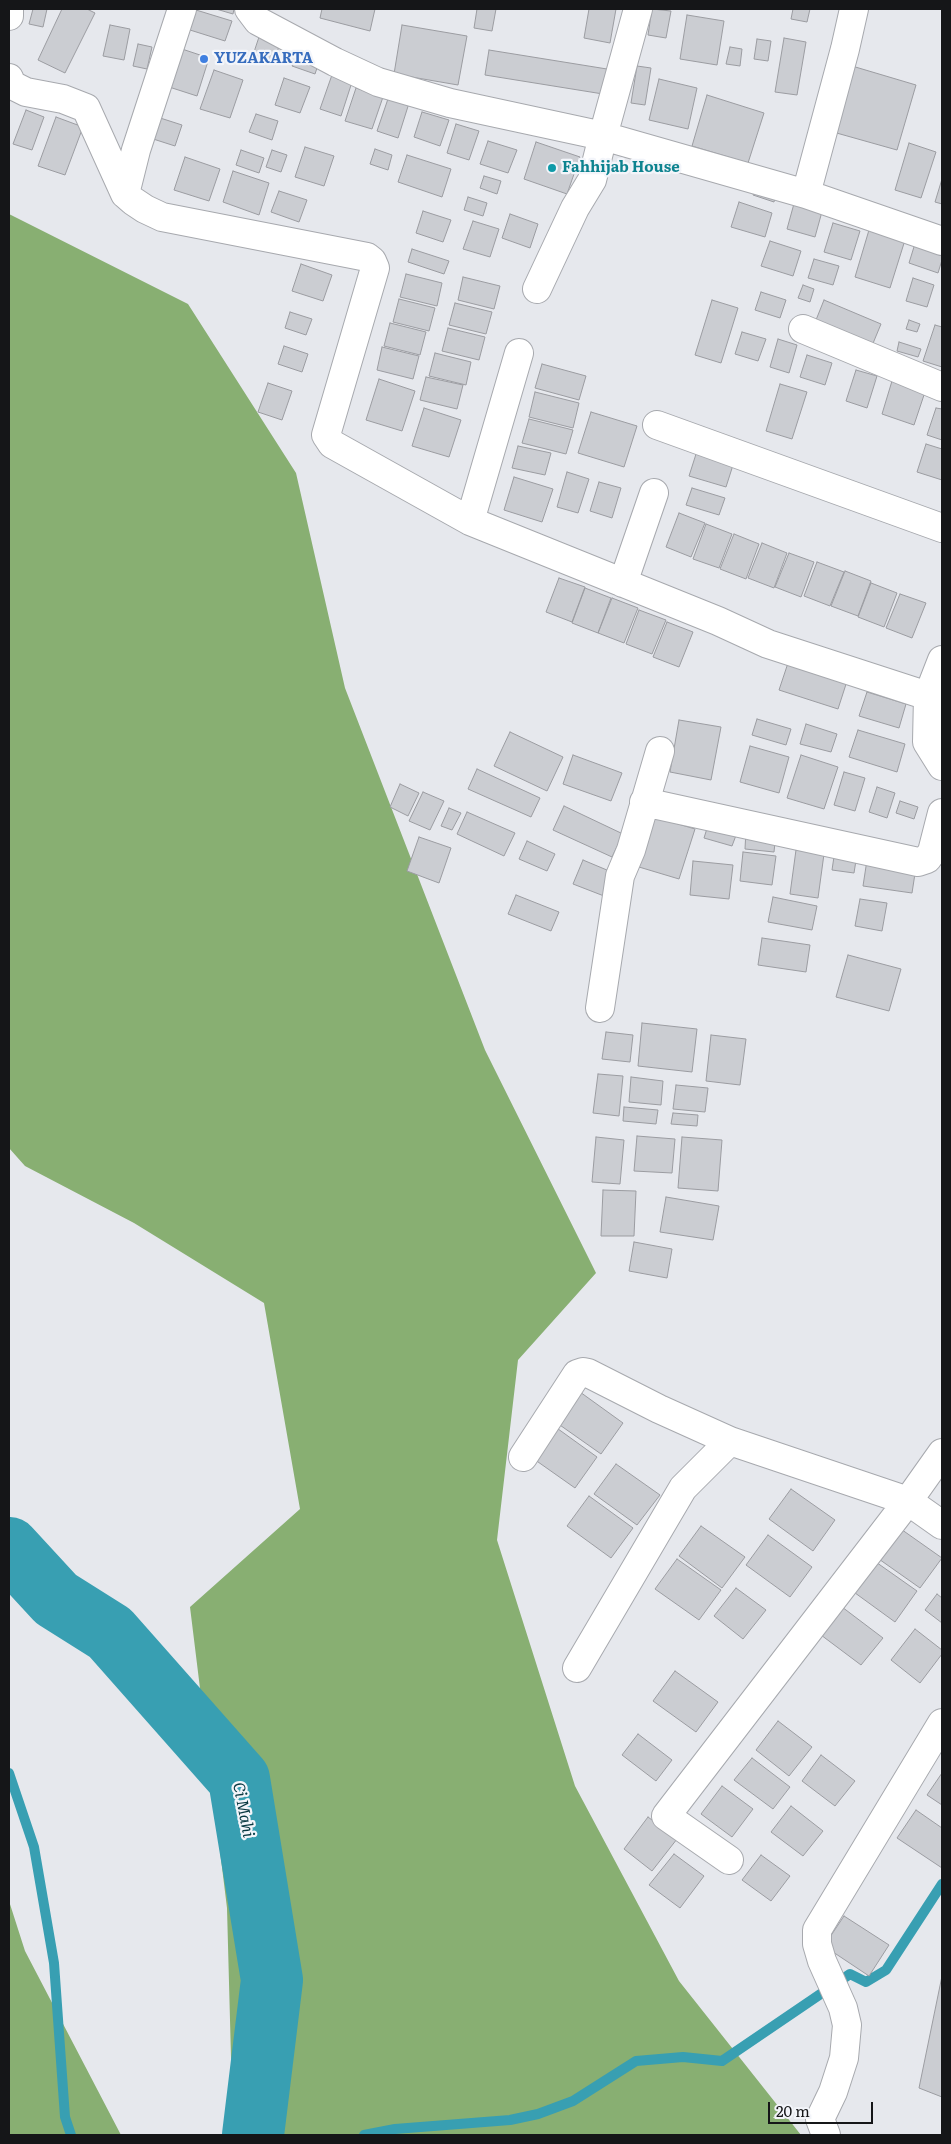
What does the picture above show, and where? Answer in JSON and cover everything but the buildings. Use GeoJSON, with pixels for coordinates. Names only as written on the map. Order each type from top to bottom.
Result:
{"type":"FeatureCollection","features":[{"type":"Feature","properties":{"kind":"street"},"geometry":{"type":"LineString","coordinates":[[9,9],[9,16]]}},
{"type":"Feature","properties":{"kind":"street"},"geometry":{"type":"LineString","coordinates":[[125,194],[136,150],[182,9]]}},
{"type":"Feature","properties":{"kind":"street"},"geometry":{"type":"LineString","coordinates":[[249,9],[258,21],[335,62],[378,82],[450,103],[603,136],[806,194],[942,241]]}},
{"type":"Feature","properties":{"kind":"street"},"geometry":{"type":"LineString","coordinates":[[537,289],[575,208],[592,180],[638,9]]}},
{"type":"Feature","properties":{"kind":"street"},"geometry":{"type":"LineString","coordinates":[[806,194],[854,9]]}},
{"type":"Feature","properties":{"kind":"street"},"geometry":{"type":"LineString","coordinates":[[9,78],[12,85],[26,92],[63,99],[86,108],[125,194],[133,202],[162,217],[367,257],[372,260],[375,268],[326,435],[332,444],[470,521],[718,621],[768,644],[928,696]]}},
{"type":"Feature","properties":{"kind":"street"},"geometry":{"type":"LineString","coordinates":[[803,329],[942,386]]}},
{"type":"Feature","properties":{"kind":"street"},"geometry":{"type":"LineString","coordinates":[[470,521],[519,353]]}},
{"type":"Feature","properties":{"kind":"street"},"geometry":{"type":"LineString","coordinates":[[658,425],[942,528]]}},
{"type":"Feature","properties":{"kind":"street"},"geometry":{"type":"LineString","coordinates":[[623,584],[654,493]]}},
{"type":"Feature","properties":{"kind":"street"},"geometry":{"type":"LineString","coordinates":[[942,660],[928,696],[927,742],[942,766]]}},
{"type":"Feature","properties":{"kind":"street"},"geometry":{"type":"LineString","coordinates":[[600,1008],[620,876],[631,850],[660,751]]}},
{"type":"Feature","properties":{"kind":"street"},"geometry":{"type":"LineString","coordinates":[[644,802],[918,862],[927,859],[932,852],[942,813]]}},
{"type":"Feature","properties":{"kind":"street"},"geometry":{"type":"LineString","coordinates":[[523,1457],[578,1374],[583,1372],[730,1441],[908,1501],[942,1525]]}},
{"type":"Feature","properties":{"kind":"street"},"geometry":{"type":"LineString","coordinates":[[577,1668],[684,1488],[730,1441]]}},
{"type":"Feature","properties":{"kind":"street"},"geometry":{"type":"LineString","coordinates":[[729,1860],[666,1816],[908,1501],[942,1453]]}},
{"type":"Feature","properties":{"kind":"street"},"geometry":{"type":"LineString","coordinates":[[826,2135],[820,2119],[833,2092],[844,2058],[847,2025],[843,2008],[822,1961],[817,1944],[817,1930],[942,1723]]}},
{"type":"Feature","properties":{"kind":"green space"},"geometry":{"type":"Polygon","coordinates":[[[9,214],[188,304],[296,473],[345,688],[485,1050],[596,1273],[518,1360],[497,1540],[575,1786],[679,1981],[801,2135],[238,2135],[233,2132],[227,1908],[190,1607],[300,1509],[264,1303],[134,1223],[25,1166],[9,1148],[9,214]]]}},
{"type":"Feature","properties":{"kind":"green space"},"geometry":{"type":"Polygon","coordinates":[[[9,1901],[25,1951],[121,2135],[9,2135],[9,1901]]]}},
{"type":"Feature","properties":{"kind":"waterway","name":"Ci Mahi"},"geometry":{"type":"LineString","coordinates":[[9,1548],[56,1599],[110,1633],[239,1779],[272,1980],[253,2135]]}},
{"type":"Feature","properties":{"kind":"waterway"},"geometry":{"type":"LineString","coordinates":[[9,1773],[34,1847],[54,1963],[65,2117],[71,2135]]}},
{"type":"Feature","properties":{"kind":"waterway"},"geometry":{"type":"LineString","coordinates":[[364,2135],[395,2129],[510,2120],[538,2114],[573,2101],[636,2061],[683,2057],[722,2061],[850,1974],[866,1982],[886,1970],[942,1884]]}},
{"type":"Feature","properties":{"kind":"place","name":"YUZAKARTA"},"geometry":{"type":"Point","coordinates":[204,59]}},
{"type":"Feature","properties":{"kind":"place","name":"Fahhijab House"},"geometry":{"type":"Point","coordinates":[552,168]}}]}
